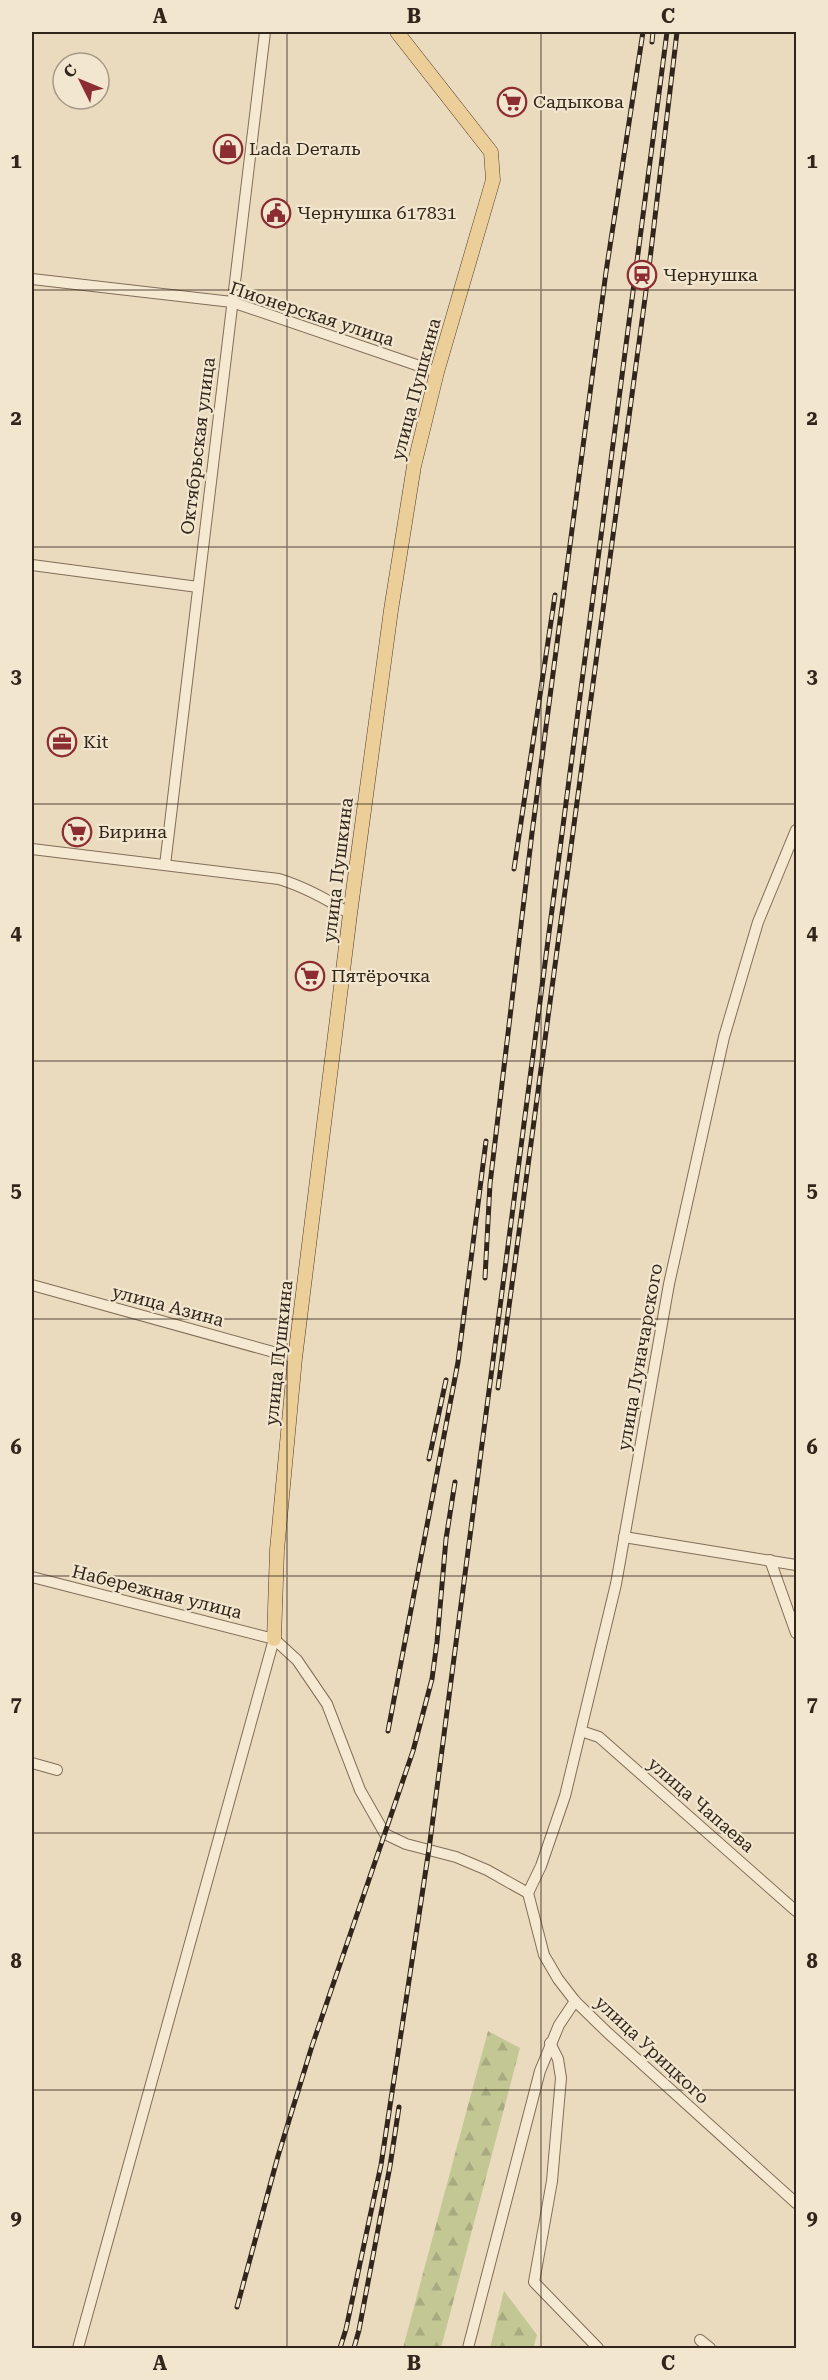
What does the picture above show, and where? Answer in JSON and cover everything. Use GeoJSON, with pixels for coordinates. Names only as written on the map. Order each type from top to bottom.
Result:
{"type":"FeatureCollection","features":[{"type":"Feature","properties":{"kind":"main road","name":"улица Пушкина"},"geometry":{"type":"LineString","coordinates":[[274,1639],[277,1550],[295,1358],[390,610],[414,466],[437,372],[493,180],[491,152],[397,32]]}},
{"type":"Feature","properties":{"kind":"street","name":"Октябрьская улица"},"geometry":{"type":"LineString","coordinates":[[165,865],[265,32]]}},
{"type":"Feature","properties":{"kind":"street","name":"Пионерская улица"},"geometry":{"type":"LineString","coordinates":[[32,279],[232,302],[437,372]]}},
{"type":"Feature","properties":{"kind":"street"},"geometry":{"type":"LineString","coordinates":[[32,565],[198,587]]}},
{"type":"Feature","properties":{"kind":"street","name":"улица Луначарского"},"geometry":{"type":"LineString","coordinates":[[528,1893],[541,1866],[565,1796],[616,1584],[669,1284],[724,1037],[758,922],[796,830]]}},
{"type":"Feature","properties":{"kind":"street"},"geometry":{"type":"LineString","coordinates":[[32,849],[279,879],[299,885],[326,898],[350,914]]}},
{"type":"Feature","properties":{"kind":"street","name":"улица Азина"},"geometry":{"type":"LineString","coordinates":[[32,1285],[295,1358]]}},
{"type":"Feature","properties":{"kind":"street"},"geometry":{"type":"LineString","coordinates":[[624,1537],[796,1565]]}},
{"type":"Feature","properties":{"kind":"street"},"geometry":{"type":"LineString","coordinates":[[770,1560],[796,1633]]}},
{"type":"Feature","properties":{"kind":"street","name":"Набережная улица"},"geometry":{"type":"LineString","coordinates":[[32,1577],[274,1639]]}},
{"type":"Feature","properties":{"kind":"street"},"geometry":{"type":"LineString","coordinates":[[78,2349],[274,1639],[297,1660],[327,1704],[360,1790],[385,1834],[406,1844],[456,1857],[487,1870],[528,1893]]}},
{"type":"Feature","properties":{"kind":"street","name":"улица Чапаева"},"geometry":{"type":"LineString","coordinates":[[581,1731],[599,1737],[796,1911]]}},
{"type":"Feature","properties":{"kind":"street"},"geometry":{"type":"LineString","coordinates":[[32,1763],[57,1770]]}},
{"type":"Feature","properties":{"kind":"street","name":"улица Урицкого"},"geometry":{"type":"LineString","coordinates":[[528,1893],[544,1954],[558,1979],[575,2001],[796,2203]]}},
{"type":"Feature","properties":{"kind":"street"},"geometry":{"type":"LineString","coordinates":[[468,2349],[540,2071],[550,2043],[575,2001]]}},
{"type":"Feature","properties":{"kind":"street"},"geometry":{"type":"LineString","coordinates":[[550,2043],[558,2059],[561,2078],[552,2181],[534,2282],[598,2349]]}},
{"type":"Feature","properties":{"kind":"street"},"geometry":{"type":"LineString","coordinates":[[700,2340],[710,2349]]}},
{"type":"Feature","properties":{"kind":"green space"},"geometry":{"type":"Polygon","coordinates":[[[488,2031],[520,2048],[441,2348],[403,2348],[488,2031]]]}},
{"type":"Feature","properties":{"kind":"green space"},"geometry":{"type":"Polygon","coordinates":[[[504,2291],[537,2335],[533,2348],[490,2348],[504,2291]]]}},
{"type":"Feature","properties":{"kind":"railway"},"geometry":{"type":"LineString","coordinates":[[485,1278],[490,1184],[532,833],[606,272],[643,32]]}},
{"type":"Feature","properties":{"kind":"railway"},"geometry":{"type":"LineString","coordinates":[[652,42],[653,32]]}},
{"type":"Feature","properties":{"kind":"railway"},"geometry":{"type":"LineString","coordinates":[[340,2348],[381,2165],[429,1849],[667,32]]}},
{"type":"Feature","properties":{"kind":"railway"},"geometry":{"type":"LineString","coordinates":[[498,1388],[648,276],[677,32]]}},
{"type":"Feature","properties":{"kind":"railway"},"geometry":{"type":"LineString","coordinates":[[514,869],[555,595]]}},
{"type":"Feature","properties":{"kind":"railway"},"geometry":{"type":"LineString","coordinates":[[388,1731],[458,1362],[486,1141]]}},
{"type":"Feature","properties":{"kind":"railway"},"geometry":{"type":"LineString","coordinates":[[429,1459],[446,1380]]}},
{"type":"Feature","properties":{"kind":"railway"},"geometry":{"type":"LineString","coordinates":[[237,2307],[278,2156],[312,2046],[413,1751],[432,1679],[446,1539],[455,1482]]}},
{"type":"Feature","properties":{"kind":"railway"},"geometry":{"type":"LineString","coordinates":[[354,2348],[390,2166],[399,2107]]}},
{"type":"Feature","properties":{"kind":"place","name":"Садыкова"},"geometry":{"type":"Point","coordinates":[512,102]}},
{"type":"Feature","properties":{"kind":"place","name":"Lada Dеталь"},"geometry":{"type":"Point","coordinates":[228,149]}},
{"type":"Feature","properties":{"kind":"place","name":"Чернушка 617831"},"geometry":{"type":"Point","coordinates":[276,213]}},
{"type":"Feature","properties":{"kind":"place","name":"Чернушка"},"geometry":{"type":"Point","coordinates":[642,275]}},
{"type":"Feature","properties":{"kind":"place","name":"Kit"},"geometry":{"type":"Point","coordinates":[62,742]}},
{"type":"Feature","properties":{"kind":"place","name":"Бирина"},"geometry":{"type":"Point","coordinates":[77,832]}},
{"type":"Feature","properties":{"kind":"place","name":"Пятёрочка"},"geometry":{"type":"Point","coordinates":[310,976]}}]}
